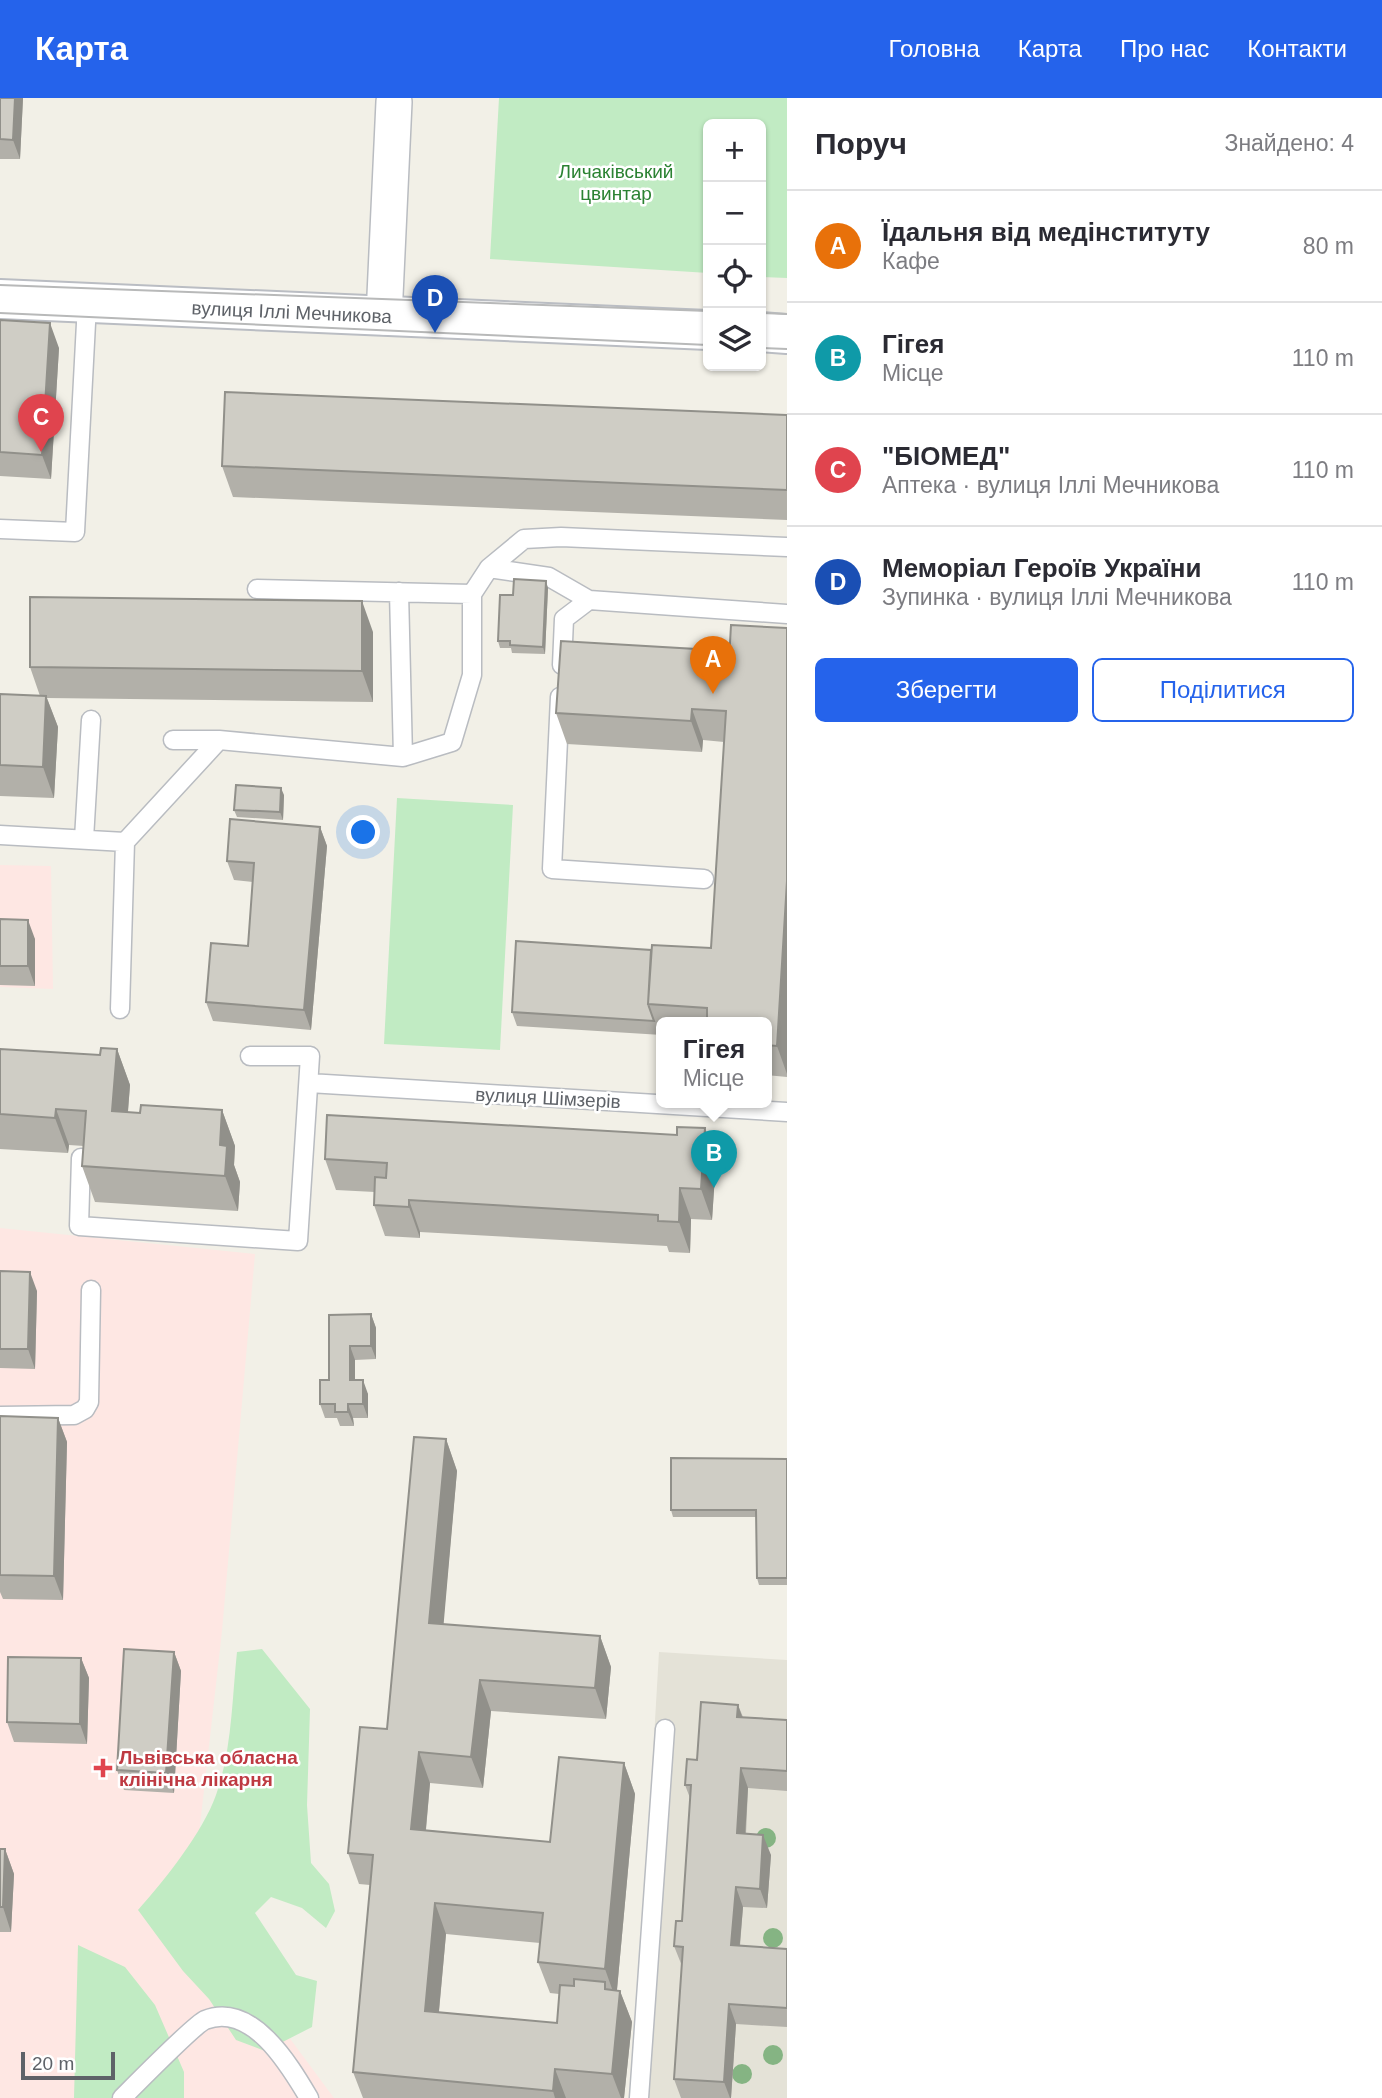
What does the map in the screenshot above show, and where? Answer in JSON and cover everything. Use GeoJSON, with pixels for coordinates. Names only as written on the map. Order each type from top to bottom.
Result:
{"type":"FeatureCollection","features":[{"type":"Feature","properties":{"kind":"main road","name":"вулиця Іллі Мечникова"},"geometry":{"type":"LineString","coordinates":[[0,299],[703,330]]}},
{"type":"Feature","properties":{"kind":"main road"},"geometry":{"type":"LineString","coordinates":[[766,332],[787,334]]}},
{"type":"Feature","properties":{"kind":"street"},"geometry":{"type":"LineString","coordinates":[[384,317],[394,102]]}},
{"type":"Feature","properties":{"kind":"lane"},"geometry":{"type":"LineString","coordinates":[[0,529],[75,532],[87,304]]}},
{"type":"Feature","properties":{"kind":"lane"},"geometry":{"type":"LineString","coordinates":[[173,740],[219,740],[403,757],[452,742],[472,675],[472,594],[489,568],[524,539],[561,537],[787,547]]}},
{"type":"Feature","properties":{"kind":"lane"},"geometry":{"type":"LineString","coordinates":[[489,568],[549,577],[589,600],[787,614]]}},
{"type":"Feature","properties":{"kind":"lane"},"geometry":{"type":"LineString","coordinates":[[257,589],[472,594]]}},
{"type":"Feature","properties":{"kind":"lane"},"geometry":{"type":"LineString","coordinates":[[399,592],[403,757]]}},
{"type":"Feature","properties":{"kind":"lane"},"geometry":{"type":"LineString","coordinates":[[589,600],[564,619],[552,869],[704,879]]}},
{"type":"Feature","properties":{"kind":"lane"},"geometry":{"type":"LineString","coordinates":[[85,839],[91,720]]}},
{"type":"Feature","properties":{"kind":"lane"},"geometry":{"type":"LineString","coordinates":[[120,1009],[125,842],[219,740]]}},
{"type":"Feature","properties":{"kind":"lane"},"geometry":{"type":"LineString","coordinates":[[0,835],[125,842]]}},
{"type":"Feature","properties":{"kind":"lane"},"geometry":{"type":"LineString","coordinates":[[81,1157],[79,1226],[299,1241],[310,1056],[250,1056]]}},
{"type":"Feature","properties":{"kind":"lane","name":"вулиця Шімзерів"},"geometry":{"type":"LineString","coordinates":[[309,1083],[656,1102]]}},
{"type":"Feature","properties":{"kind":"lane","name":"вулиця Шімзерів"},"geometry":{"type":"LineString","coordinates":[[736,1108],[787,1112]]}},
{"type":"Feature","properties":{"kind":"lane"},"geometry":{"type":"LineString","coordinates":[[0,1416],[74,1415],[85,1409],[89,1402],[91,1290]]}},
{"type":"Feature","properties":{"kind":"lane"},"geometry":{"type":"LineString","coordinates":[[639,2098],[665,1729]]}},
{"type":"Feature","properties":{"kind":"lane"},"geometry":{"type":"LineString","coordinates":[[122,2098],[204,2020],[227,2018],[259,2032],[290,2067],[309,2098]]}},
{"type":"Feature","properties":{"kind":"shaded area"},"geometry":{"type":"Polygon","coordinates":[[[0,865],[51,866],[53,989],[0,987],[0,865]]]}},
{"type":"Feature","properties":{"kind":"shaded area","name":"Львівська обласна клінічна лікарня"},"geometry":{"type":"Polygon","coordinates":[[[0,1228],[255,1254],[222,1631],[191,1905],[334,2098],[0,2098],[0,1228]]]}},
{"type":"Feature","properties":{"kind":"shaded area"},"geometry":{"type":"Polygon","coordinates":[[[659,1652],[787,1660],[787,2098],[633,2098],[659,1652]]]}},
{"type":"Feature","properties":{"kind":"green space","name":"Личаківський цвинтар"},"geometry":{"type":"Polygon","coordinates":[[[499,98],[787,98],[787,278],[766,277],[766,119],[703,119],[703,273],[490,259],[499,98]]]}},
{"type":"Feature","properties":{"kind":"green space"},"geometry":{"type":"Polygon","coordinates":[[[397,798],[513,805],[500,1050],[384,1044],[397,798]]]}},
{"type":"Feature","properties":{"kind":"green space"},"geometry":{"type":"Polygon","coordinates":[[[262,1649],[310,1709],[307,1805],[311,1863],[329,1884],[335,1911],[326,1928],[302,1908],[271,1897],[255,1913],[296,1975],[317,1981],[312,2027],[265,2051],[236,2040],[209,1999],[183,1971],[138,1910],[182,1856],[210,1809],[225,1760],[237,1652],[262,1649]]]}},
{"type":"Feature","properties":{"kind":"green space"},"geometry":{"type":"Polygon","coordinates":[[[78,1945],[125,1967],[155,2005],[184,2072],[184,2098],[74,2098],[78,1945]]]}},
{"type":"Feature","properties":{"kind":"building"},"geometry":{"type":"Polygon","coordinates":[[[0,98],[15,98],[13,140],[0,139],[0,98]]]}},
{"type":"Feature","properties":{"kind":"building"},"geometry":{"type":"Polygon","coordinates":[[[0,320],[50,323],[42,455],[0,452],[0,320]]]}},
{"type":"Feature","properties":{"kind":"building"},"geometry":{"type":"Polygon","coordinates":[[[225,392],[787,415],[787,490],[222,466],[225,392]]]}},
{"type":"Feature","properties":{"kind":"building"},"geometry":{"type":"Polygon","coordinates":[[[514,579],[546,581],[543,647],[510,645],[510,641],[498,641],[500,595],[513,595],[514,579]]]}},
{"type":"Feature","properties":{"kind":"building"},"geometry":{"type":"Polygon","coordinates":[[[30,597],[362,601],[362,671],[30,667],[30,597]]]}},
{"type":"Feature","properties":{"kind":"building"},"geometry":{"type":"Polygon","coordinates":[[[731,625],[787,628],[787,881],[777,1046],[772,1046],[772,1017],[707,1017],[707,1008],[648,1004],[652,945],[711,948],[726,711],[692,709],[691,721],[556,713],[561,641],[696,649],[695,659],[729,661],[731,625]]]}},
{"type":"Feature","properties":{"kind":"building"},"geometry":{"type":"Polygon","coordinates":[[[0,694],[46,696],[43,767],[0,765],[0,694]]]}},
{"type":"Feature","properties":{"kind":"building"},"geometry":{"type":"Polygon","coordinates":[[[236,785],[281,788],[280,812],[234,810],[236,785]]]}},
{"type":"Feature","properties":{"kind":"building"},"geometry":{"type":"Polygon","coordinates":[[[230,819],[320,827],[304,1010],[206,1002],[211,943],[248,946],[254,863],[227,861],[230,819]]]}},
{"type":"Feature","properties":{"kind":"building"},"geometry":{"type":"Polygon","coordinates":[[[0,919],[28,920],[28,966],[0,966],[0,919]]]}},
{"type":"Feature","properties":{"kind":"building"},"geometry":{"type":"Polygon","coordinates":[[[516,941],[651,950],[648,1004],[654,1021],[512,1012],[516,941]]]}},
{"type":"Feature","properties":{"kind":"building"},"geometry":{"type":"Polygon","coordinates":[[[101,1048],[117,1049],[112,1111],[140,1113],[141,1105],[222,1110],[220,1145],[227,1146],[225,1176],[82,1166],[86,1111],[56,1109],[55,1118],[0,1114],[0,1049],[100,1055],[101,1048]]]}},
{"type":"Feature","properties":{"kind":"building"},"geometry":{"type":"Polygon","coordinates":[[[327,1115],[677,1135],[677,1127],[705,1128],[701,1189],[680,1188],[679,1222],[658,1221],[658,1215],[409,1200],[409,1207],[374,1205],[375,1177],[386,1178],[387,1163],[325,1159],[327,1115]]]}},
{"type":"Feature","properties":{"kind":"building"},"geometry":{"type":"Polygon","coordinates":[[[0,1271],[30,1272],[28,1349],[0,1349],[0,1271]]]}},
{"type":"Feature","properties":{"kind":"building"},"geometry":{"type":"Polygon","coordinates":[[[371,1314],[371,1346],[350,1346],[350,1380],[363,1380],[363,1404],[348,1404],[348,1412],[335,1412],[335,1404],[320,1404],[320,1380],[329,1380],[329,1315],[371,1314]]]}},
{"type":"Feature","properties":{"kind":"building"},"geometry":{"type":"Polygon","coordinates":[[[0,1416],[58,1418],[54,1576],[0,1575],[0,1416]]]}},
{"type":"Feature","properties":{"kind":"building"},"geometry":{"type":"Polygon","coordinates":[[[414,1437],[446,1439],[429,1623],[600,1636],[595,1688],[480,1680],[471,1757],[419,1752],[411,1829],[550,1842],[559,1757],[624,1763],[605,1969],[538,1962],[543,1913],[435,1903],[425,2011],[557,2023],[560,1985],[574,1986],[574,1979],[605,1982],[605,1989],[620,1991],[612,2074],[555,2069],[553,2091],[353,2072],[373,1855],[348,1853],[360,1727],[387,1729],[414,1437]]]}},
{"type":"Feature","properties":{"kind":"building"},"geometry":{"type":"Polygon","coordinates":[[[671,1458],[787,1459],[787,1578],[757,1578],[756,1510],[671,1510],[671,1458]]]}},
{"type":"Feature","properties":{"kind":"building"},"geometry":{"type":"Polygon","coordinates":[[[124,1649],[174,1652],[166,1773],[117,1770],[124,1649]]]}},
{"type":"Feature","properties":{"kind":"building"},"geometry":{"type":"Polygon","coordinates":[[[8,1657],[81,1658],[80,1724],[7,1722],[8,1657]]]}},
{"type":"Feature","properties":{"kind":"building"},"geometry":{"type":"Polygon","coordinates":[[[701,1702],[738,1705],[737,1717],[787,1720],[787,1771],[741,1768],[737,1833],[763,1835],[760,1889],[736,1887],[731,1945],[787,1949],[787,2008],[729,2004],[724,2082],[674,2079],[683,1947],[674,1946],[676,1921],[682,1921],[691,1785],[685,1785],[687,1759],[697,1760],[701,1702]]]}},
{"type":"Feature","properties":{"kind":"building"},"geometry":{"type":"Polygon","coordinates":[[[0,1849],[5,1849],[3,1907],[0,1907],[0,1849]]]}},
{"type":"Feature","properties":{"kind":"tram line"},"geometry":{"type":"LineString","coordinates":[[0,285],[703,311]]}},
{"type":"Feature","properties":{"kind":"tram line"},"geometry":{"type":"LineString","coordinates":[[0,313],[703,345]]}},
{"type":"Feature","properties":{"kind":"tram line"},"geometry":{"type":"LineString","coordinates":[[766,313],[787,314]]}},
{"type":"Feature","properties":{"kind":"tram line"},"geometry":{"type":"LineString","coordinates":[[766,348],[787,349]]}},
{"type":"Feature","properties":{"kind":"place","name":"Меморіал Героїв України"},"geometry":{"type":"Point","coordinates":[435,333]}},
{"type":"Feature","properties":{"kind":"place","name":"\"БІОМЕД\""},"geometry":{"type":"Point","coordinates":[41,452]}},
{"type":"Feature","properties":{"kind":"place","name":"Їдальня від медінституту"},"geometry":{"type":"Point","coordinates":[713,694]}},
{"type":"Feature","properties":{"kind":"place","name":"Гігея"},"geometry":{"type":"Point","coordinates":[714,1188]}},
{"type":"Feature","properties":{"kind":"place","name":"Львівська обласна клінічна лікарня"},"geometry":{"type":"Point","coordinates":[103,1768]}}]}
